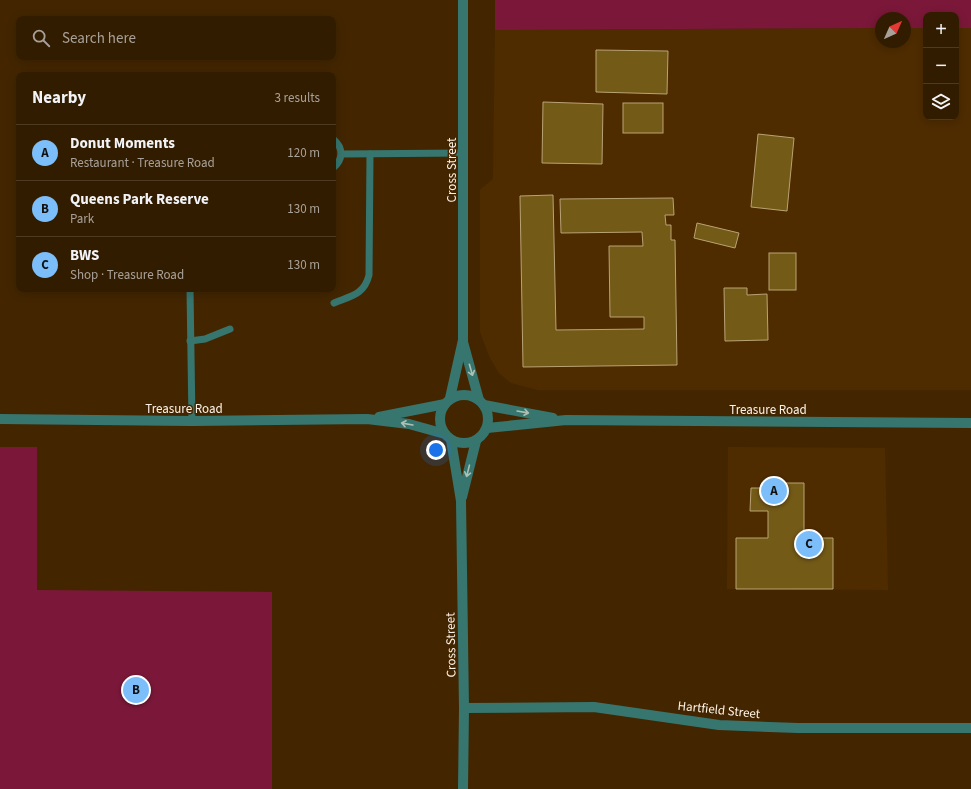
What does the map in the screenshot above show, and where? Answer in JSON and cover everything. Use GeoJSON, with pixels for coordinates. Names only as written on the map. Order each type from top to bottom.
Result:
{"type":"FeatureCollection","features":[{"type":"Feature","properties":{"kind":"street","name":"Cross Street"},"geometry":{"type":"LineString","coordinates":[[448,401],[462,340],[464,154],[463,0]]}},
{"type":"Feature","properties":{"kind":"street","name":"Cross Street"},"geometry":{"type":"LineString","coordinates":[[462,340],[482,402]]}},
{"type":"Feature","properties":{"kind":"street"},"geometry":{"type":"LineString","coordinates":[[460,395],[470,395],[482,402],[488,420],[487,428],[476,441],[463,443],[448,437],[440,424],[440,413],[448,401],[460,395]]}},
{"type":"Feature","properties":{"kind":"street","name":"Treasure Road"},"geometry":{"type":"LineString","coordinates":[[367,419],[409,412],[448,401]]}},
{"type":"Feature","properties":{"kind":"street","name":"Treasure Road"},"geometry":{"type":"LineString","coordinates":[[482,402],[566,420]]}},
{"type":"Feature","properties":{"kind":"street","name":"Treasure Road"},"geometry":{"type":"LineString","coordinates":[[0,419],[192,421],[367,419],[409,424],[448,437]]}},
{"type":"Feature","properties":{"kind":"street","name":"Treasure Road"},"geometry":{"type":"LineString","coordinates":[[487,428],[566,420],[971,423]]}},
{"type":"Feature","properties":{"kind":"street","name":"Cross Street"},"geometry":{"type":"LineString","coordinates":[[448,437],[461,501],[464,708],[463,789]]}},
{"type":"Feature","properties":{"kind":"street","name":"Cross Street"},"geometry":{"type":"LineString","coordinates":[[461,501],[476,441]]}},
{"type":"Feature","properties":{"kind":"street","name":"Hartfield Street"},"geometry":{"type":"LineString","coordinates":[[464,708],[594,707],[719,725],[798,728],[971,728]]}},
{"type":"Feature","properties":{"kind":"lane"},"geometry":{"type":"LineString","coordinates":[[336,143],[342,154],[340,160],[336,165]]}},
{"type":"Feature","properties":{"kind":"lane"},"geometry":{"type":"LineString","coordinates":[[342,154],[464,154]]}},
{"type":"Feature","properties":{"kind":"lane"},"geometry":{"type":"LineString","coordinates":[[334,303],[358,293],[366,286],[370,276],[370,154]]}},
{"type":"Feature","properties":{"kind":"lane"},"geometry":{"type":"LineString","coordinates":[[190,292],[192,421]]}},
{"type":"Feature","properties":{"kind":"lane"},"geometry":{"type":"LineString","coordinates":[[190,341],[205,339],[230,329]]}},
{"type":"Feature","properties":{"kind":"shaded area"},"geometry":{"type":"Polygon","coordinates":[[[495,0],[971,0],[971,28],[959,28],[959,12],[923,12],[923,28],[911,28],[911,12],[875,12],[875,28],[495,30],[495,0]]]}},
{"type":"Feature","properties":{"kind":"shaded area"},"geometry":{"type":"Polygon","coordinates":[[[875,28],[875,48],[911,48],[911,28],[923,28],[923,120],[959,120],[959,28],[971,28],[971,390],[538,390],[511,383],[499,373],[490,358],[480,332],[480,190],[493,179],[495,30],[875,28]]]}},
{"type":"Feature","properties":{"kind":"shaded area"},"geometry":{"type":"Polygon","coordinates":[[[0,447],[37,447],[37,590],[272,592],[272,789],[0,789],[0,447]]]}},
{"type":"Feature","properties":{"kind":"shaded area"},"geometry":{"type":"Polygon","coordinates":[[[728,447],[885,448],[888,590],[727,589],[728,447]]]}},
{"type":"Feature","properties":{"kind":"building"},"geometry":{"type":"Polygon","coordinates":[[[596,50],[668,51],[667,94],[596,92],[596,50]]]}},
{"type":"Feature","properties":{"kind":"building"},"geometry":{"type":"Polygon","coordinates":[[[543,102],[603,104],[602,164],[542,163],[543,102]]]}},
{"type":"Feature","properties":{"kind":"building"},"geometry":{"type":"Polygon","coordinates":[[[623,103],[663,103],[663,133],[623,133],[623,103]]]}},
{"type":"Feature","properties":{"kind":"building"},"geometry":{"type":"Polygon","coordinates":[[[758,134],[794,138],[787,211],[751,207],[758,134]]]}},
{"type":"Feature","properties":{"kind":"building"},"geometry":{"type":"Polygon","coordinates":[[[553,195],[556,330],[644,329],[644,317],[610,317],[609,246],[643,246],[642,232],[561,233],[560,199],[673,198],[674,215],[665,215],[666,225],[671,225],[671,240],[675,240],[677,365],[523,367],[520,196],[553,195]]]}},
{"type":"Feature","properties":{"kind":"building"},"geometry":{"type":"Polygon","coordinates":[[[697,223],[739,233],[735,248],[694,238],[697,223]]]}},
{"type":"Feature","properties":{"kind":"building"},"geometry":{"type":"Polygon","coordinates":[[[769,253],[796,253],[796,290],[769,290],[769,253]]]}},
{"type":"Feature","properties":{"kind":"building"},"geometry":{"type":"Polygon","coordinates":[[[724,288],[747,288],[747,295],[767,294],[768,340],[725,341],[724,288]]]}},
{"type":"Feature","properties":{"kind":"building"},"geometry":{"type":"Polygon","coordinates":[[[768,483],[804,483],[804,538],[833,538],[833,589],[736,589],[736,538],[768,538],[768,511],[750,511],[751,488],[768,488],[768,483]]]}},
{"type":"Feature","properties":{"kind":"place","name":"Donut Moments"},"geometry":{"type":"Point","coordinates":[774,491]}},
{"type":"Feature","properties":{"kind":"place","name":"BWS"},"geometry":{"type":"Point","coordinates":[809,544]}},
{"type":"Feature","properties":{"kind":"place","name":"Queens Park Reserve"},"geometry":{"type":"Point","coordinates":[136,690]}}]}
